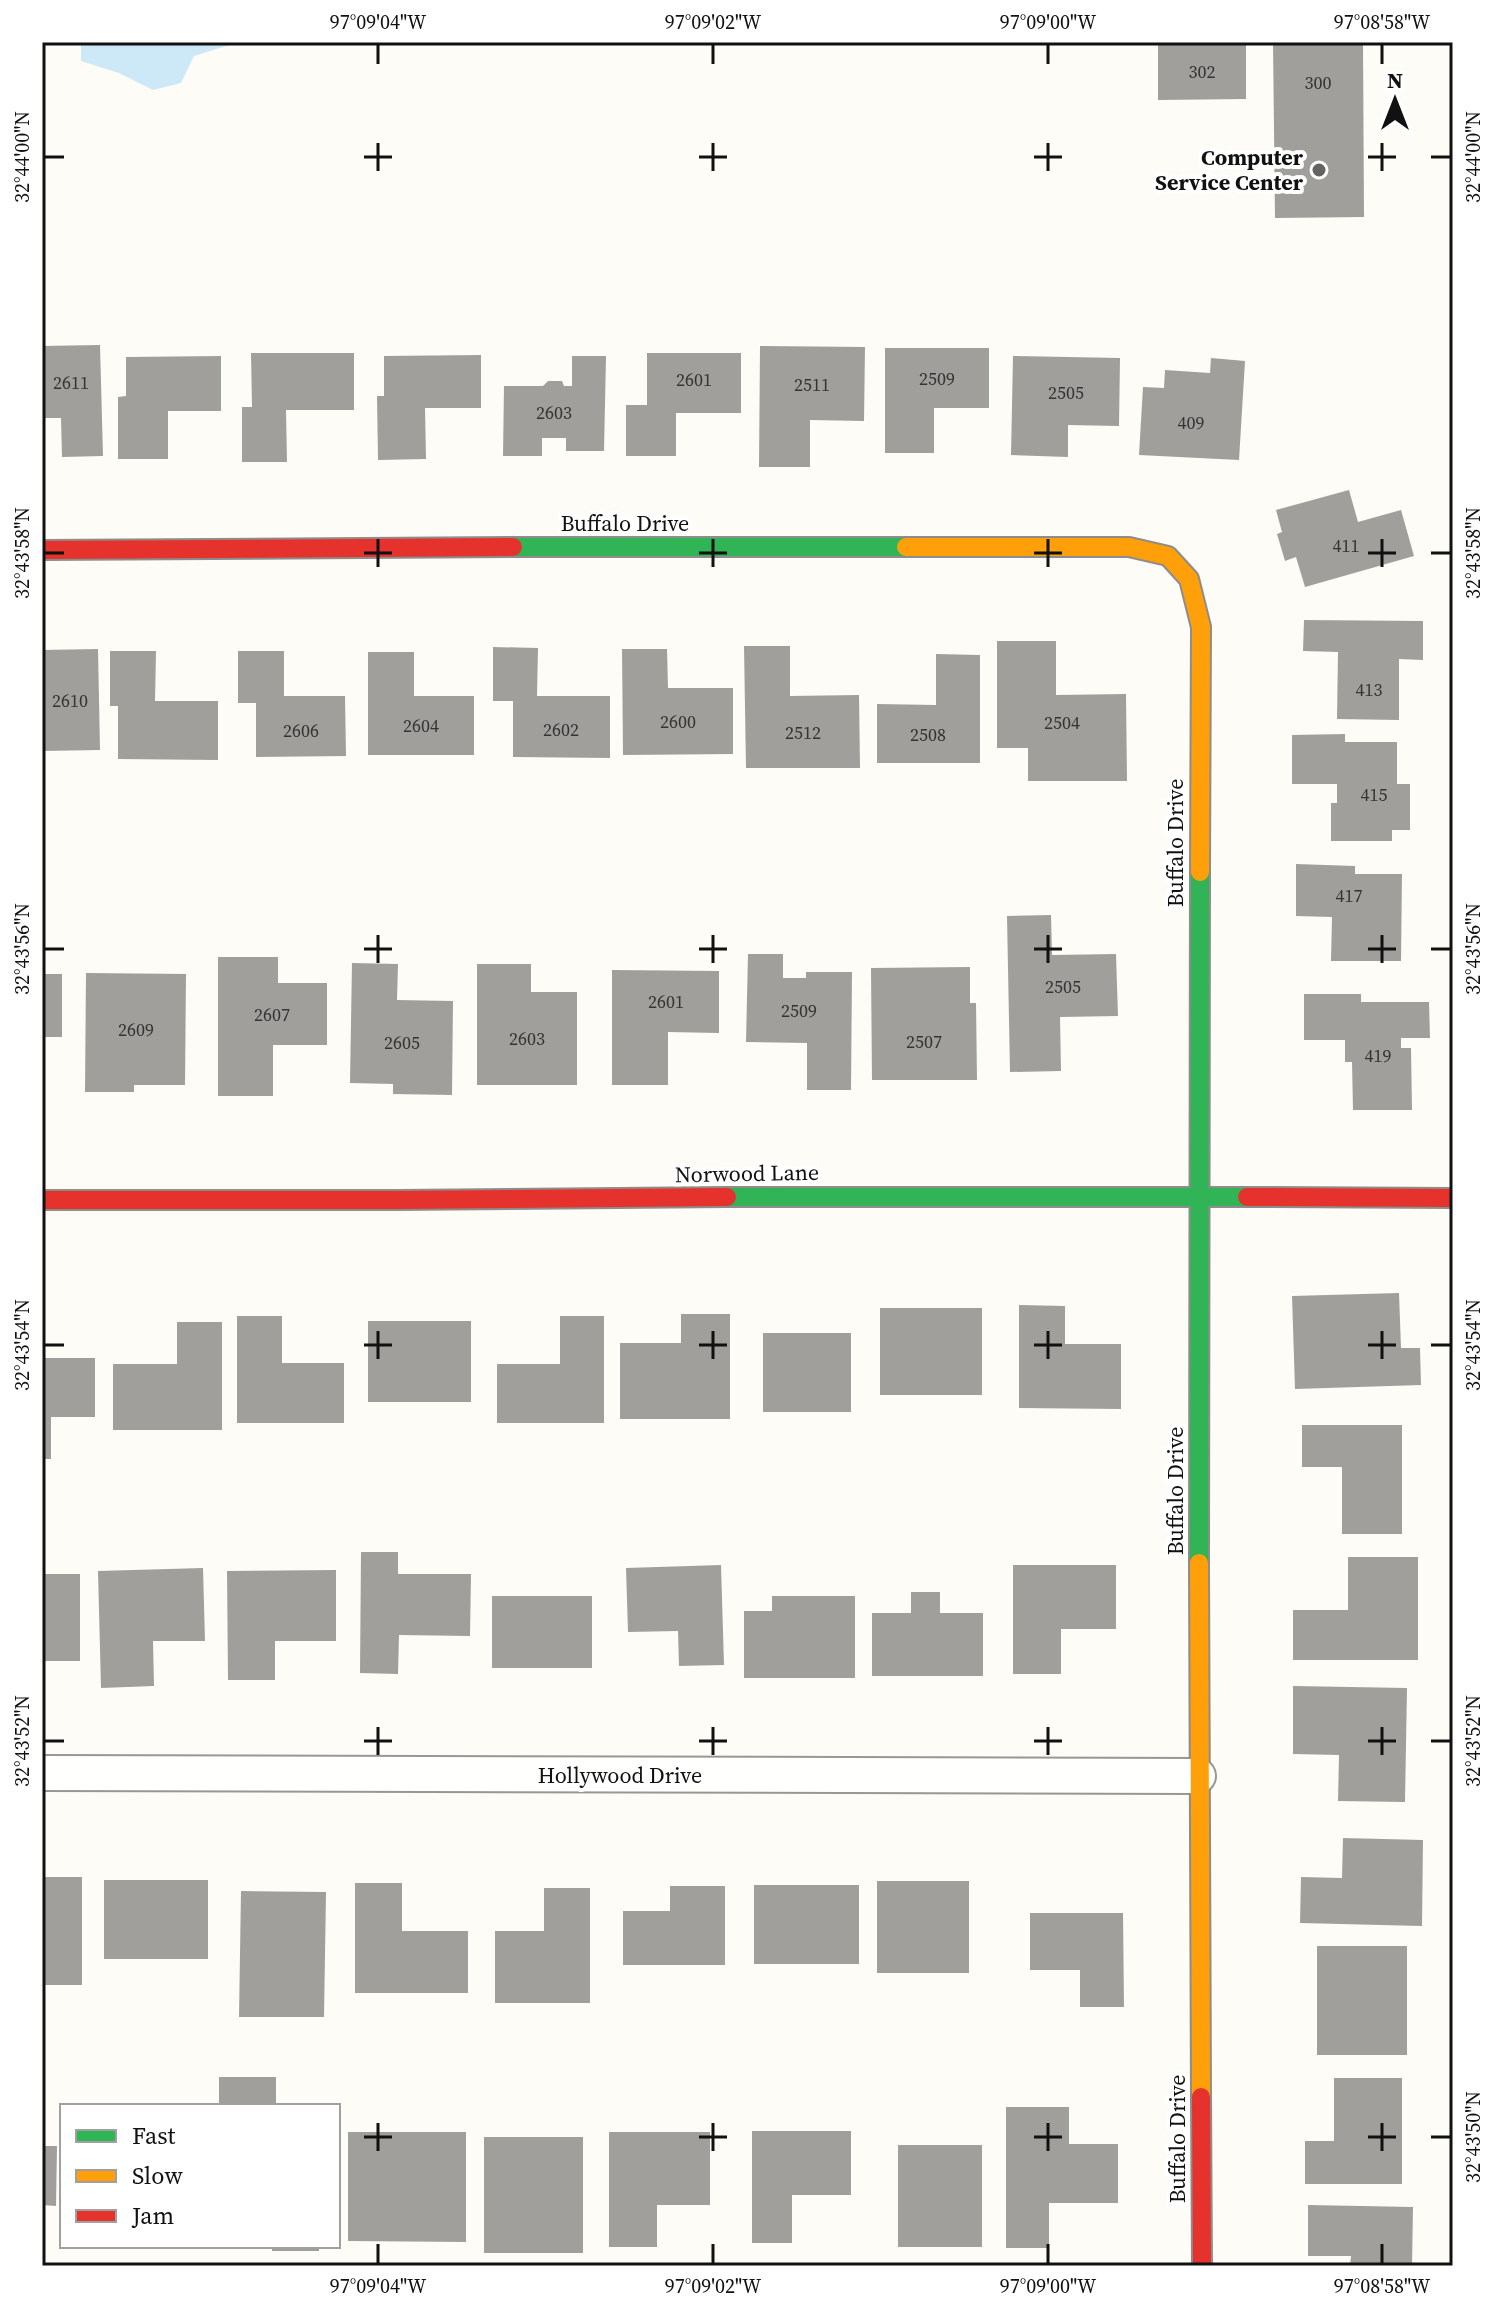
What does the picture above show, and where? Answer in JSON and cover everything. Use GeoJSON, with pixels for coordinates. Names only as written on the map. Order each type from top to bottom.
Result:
{"type":"FeatureCollection","features":[{"type":"Feature","properties":{"kind":"street","name":"Buffalo Drive"},"geometry":{"type":"LineString","coordinates":[[42,550],[1129,547],[1168,556],[1189,579],[1201,627],[1198,1776],[1202,2266]]}},
{"type":"Feature","properties":{"kind":"street","name":"Norwood Lane"},"geometry":{"type":"LineString","coordinates":[[42,1200],[819,1196],[1453,1198]]}},
{"type":"Feature","properties":{"kind":"street","name":"Hollywood Drive"},"geometry":{"type":"LineString","coordinates":[[42,1773],[1198,1776]]}},
{"type":"Feature","properties":{"kind":"water"},"geometry":{"type":"Polygon","coordinates":[[[81,42],[239,42],[194,56],[181,83],[153,90],[119,73],[81,61],[81,42]]]}},
{"type":"Feature","properties":{"kind":"building"},"geometry":{"type":"Polygon","coordinates":[[[1158,42],[1246,42],[1246,99],[1158,100],[1158,42]]]}},
{"type":"Feature","properties":{"kind":"building"},"geometry":{"type":"Polygon","coordinates":[[[1273,42],[1363,42],[1364,217],[1275,218],[1273,42]]]}},
{"type":"Feature","properties":{"kind":"building"},"geometry":{"type":"Polygon","coordinates":[[[100,345],[103,456],[62,457],[61,418],[42,418],[42,346],[100,345]]]}},
{"type":"Feature","properties":{"kind":"building"},"geometry":{"type":"Polygon","coordinates":[[[760,346],[865,347],[864,421],[810,420],[810,467],[759,467],[760,346]]]}},
{"type":"Feature","properties":{"kind":"building"},"geometry":{"type":"Polygon","coordinates":[[[885,348],[989,348],[989,408],[934,408],[934,453],[885,453],[885,348]]]}},
{"type":"Feature","properties":{"kind":"building"},"geometry":{"type":"Polygon","coordinates":[[[251,353],[354,353],[354,410],[286,410],[287,462],[242,462],[242,407],[252,407],[251,353]]]}},
{"type":"Feature","properties":{"kind":"building"},"geometry":{"type":"Polygon","coordinates":[[[647,353],[741,353],[741,413],[676,413],[676,456],[626,456],[626,405],[647,405],[647,353]]]}},
{"type":"Feature","properties":{"kind":"building"},"geometry":{"type":"Polygon","coordinates":[[[481,355],[481,408],[425,408],[426,459],[378,460],[377,396],[384,396],[384,356],[481,355]]]}},
{"type":"Feature","properties":{"kind":"building"},"geometry":{"type":"Polygon","coordinates":[[[221,356],[221,411],[168,411],[168,459],[118,459],[118,397],[126,396],[126,357],[221,356]]]}},
{"type":"Feature","properties":{"kind":"building"},"geometry":{"type":"Polygon","coordinates":[[[572,356],[606,356],[604,451],[566,451],[566,438],[542,438],[542,456],[503,456],[504,386],[543,386],[548,381],[562,381],[564,386],[572,386],[572,356]]]}},
{"type":"Feature","properties":{"kind":"building"},"geometry":{"type":"Polygon","coordinates":[[[1013,356],[1120,358],[1119,426],[1068,425],[1068,457],[1011,455],[1013,356]]]}},
{"type":"Feature","properties":{"kind":"building"},"geometry":{"type":"Polygon","coordinates":[[[1211,358],[1245,361],[1239,460],[1139,455],[1143,387],[1164,388],[1165,370],[1210,373],[1211,358]]]}},
{"type":"Feature","properties":{"kind":"building"},"geometry":{"type":"Polygon","coordinates":[[[1349,490],[1358,522],[1401,510],[1414,556],[1305,587],[1296,557],[1285,561],[1277,534],[1282,532],[1276,510],[1349,490]]]}},
{"type":"Feature","properties":{"kind":"building"},"geometry":{"type":"Polygon","coordinates":[[[1304,620],[1423,621],[1423,660],[1399,659],[1399,720],[1337,719],[1338,652],[1303,651],[1304,620]]]}},
{"type":"Feature","properties":{"kind":"building"},"geometry":{"type":"Polygon","coordinates":[[[997,641],[1056,641],[1056,695],[1126,694],[1127,781],[1028,781],[1028,748],[997,748],[997,641]]]}},
{"type":"Feature","properties":{"kind":"building"},"geometry":{"type":"Polygon","coordinates":[[[744,646],[790,646],[790,696],[859,695],[860,768],[746,768],[744,646]]]}},
{"type":"Feature","properties":{"kind":"building"},"geometry":{"type":"Polygon","coordinates":[[[493,647],[538,648],[537,696],[610,696],[610,758],[513,757],[513,701],[493,701],[493,647]]]}},
{"type":"Feature","properties":{"kind":"building"},"geometry":{"type":"Polygon","coordinates":[[[98,649],[100,750],[42,751],[42,650],[98,649]]]}},
{"type":"Feature","properties":{"kind":"building"},"geometry":{"type":"Polygon","coordinates":[[[622,649],[667,649],[668,688],[733,688],[733,754],[623,755],[622,649]]]}},
{"type":"Feature","properties":{"kind":"building"},"geometry":{"type":"Polygon","coordinates":[[[110,651],[156,651],[155,701],[218,701],[218,760],[118,759],[118,706],[110,706],[110,651]]]}},
{"type":"Feature","properties":{"kind":"building"},"geometry":{"type":"Polygon","coordinates":[[[238,651],[284,651],[284,696],[345,696],[346,756],[256,757],[256,703],[238,703],[238,651]]]}},
{"type":"Feature","properties":{"kind":"building"},"geometry":{"type":"Polygon","coordinates":[[[368,652],[414,652],[414,696],[474,696],[474,755],[368,755],[368,652]]]}},
{"type":"Feature","properties":{"kind":"building"},"geometry":{"type":"Polygon","coordinates":[[[936,654],[980,655],[980,763],[877,763],[877,704],[936,705],[936,654]]]}},
{"type":"Feature","properties":{"kind":"building"},"geometry":{"type":"Polygon","coordinates":[[[1345,734],[1345,742],[1397,742],[1397,784],[1410,784],[1410,830],[1392,830],[1392,841],[1331,841],[1331,803],[1337,803],[1337,784],[1292,784],[1292,735],[1345,734]]]}},
{"type":"Feature","properties":{"kind":"building"},"geometry":{"type":"Polygon","coordinates":[[[1296,864],[1355,866],[1355,874],[1402,874],[1401,961],[1331,961],[1332,917],[1296,916],[1296,864]]]}},
{"type":"Feature","properties":{"kind":"building"},"geometry":{"type":"Polygon","coordinates":[[[1051,915],[1052,955],[1116,954],[1118,1016],[1060,1017],[1061,1071],[1010,1072],[1007,916],[1051,915]]]}},
{"type":"Feature","properties":{"kind":"building"},"geometry":{"type":"Polygon","coordinates":[[[748,954],[783,954],[783,978],[806,978],[806,972],[852,972],[851,1090],[807,1090],[807,1043],[746,1042],[748,954]]]}},
{"type":"Feature","properties":{"kind":"building"},"geometry":{"type":"Polygon","coordinates":[[[218,957],[278,957],[278,983],[327,983],[327,1045],[273,1045],[273,1096],[218,1096],[218,957]]]}},
{"type":"Feature","properties":{"kind":"building"},"geometry":{"type":"Polygon","coordinates":[[[352,963],[398,964],[397,1000],[453,1001],[452,1095],[393,1094],[393,1084],[350,1083],[352,963]]]}},
{"type":"Feature","properties":{"kind":"building"},"geometry":{"type":"Polygon","coordinates":[[[477,964],[531,964],[531,992],[577,992],[577,1085],[477,1085],[477,964]]]}},
{"type":"Feature","properties":{"kind":"building"},"geometry":{"type":"Polygon","coordinates":[[[970,967],[970,1003],[976,1003],[977,1080],[872,1080],[871,968],[970,967]]]}},
{"type":"Feature","properties":{"kind":"building"},"geometry":{"type":"Polygon","coordinates":[[[612,970],[719,971],[719,1033],[668,1032],[668,1085],[612,1085],[612,970]]]}},
{"type":"Feature","properties":{"kind":"building"},"geometry":{"type":"Polygon","coordinates":[[[86,973],[186,974],[185,1085],[134,1085],[134,1092],[85,1092],[86,973]]]}},
{"type":"Feature","properties":{"kind":"building"},"geometry":{"type":"Polygon","coordinates":[[[42,974],[62,974],[62,1037],[42,1037],[42,974]]]}},
{"type":"Feature","properties":{"kind":"building"},"geometry":{"type":"Polygon","coordinates":[[[1304,994],[1361,994],[1361,1002],[1429,1002],[1430,1038],[1401,1038],[1401,1048],[1411,1048],[1412,1110],[1353,1110],[1352,1062],[1345,1062],[1345,1040],[1304,1040],[1304,994]]]}},
{"type":"Feature","properties":{"kind":"building"},"geometry":{"type":"Polygon","coordinates":[[[1399,1293],[1401,1348],[1420,1348],[1421,1385],[1295,1389],[1292,1296],[1399,1293]]]}},
{"type":"Feature","properties":{"kind":"building"},"geometry":{"type":"Polygon","coordinates":[[[1019,1305],[1065,1306],[1065,1344],[1121,1344],[1121,1409],[1019,1408],[1019,1305]]]}},
{"type":"Feature","properties":{"kind":"building"},"geometry":{"type":"Polygon","coordinates":[[[880,1308],[982,1308],[982,1395],[880,1395],[880,1308]]]}},
{"type":"Feature","properties":{"kind":"building"},"geometry":{"type":"Polygon","coordinates":[[[681,1314],[730,1314],[730,1419],[620,1419],[620,1343],[681,1343],[681,1314]]]}},
{"type":"Feature","properties":{"kind":"building"},"geometry":{"type":"Polygon","coordinates":[[[237,1316],[282,1316],[282,1363],[344,1363],[344,1423],[237,1423],[237,1316]]]}},
{"type":"Feature","properties":{"kind":"building"},"geometry":{"type":"Polygon","coordinates":[[[560,1316],[604,1316],[604,1423],[497,1423],[497,1364],[560,1364],[560,1316]]]}},
{"type":"Feature","properties":{"kind":"building"},"geometry":{"type":"Polygon","coordinates":[[[368,1321],[471,1321],[471,1402],[368,1402],[368,1321]]]}},
{"type":"Feature","properties":{"kind":"building"},"geometry":{"type":"Polygon","coordinates":[[[177,1322],[222,1322],[222,1430],[113,1430],[113,1364],[177,1364],[177,1322]]]}},
{"type":"Feature","properties":{"kind":"building"},"geometry":{"type":"Polygon","coordinates":[[[763,1333],[851,1333],[851,1412],[763,1412],[763,1333]]]}},
{"type":"Feature","properties":{"kind":"building"},"geometry":{"type":"Polygon","coordinates":[[[42,1358],[95,1358],[95,1417],[51,1417],[51,1459],[42,1459],[42,1358]]]}},
{"type":"Feature","properties":{"kind":"building"},"geometry":{"type":"Polygon","coordinates":[[[1302,1425],[1402,1425],[1402,1534],[1342,1534],[1342,1467],[1302,1467],[1302,1425]]]}},
{"type":"Feature","properties":{"kind":"building"},"geometry":{"type":"Polygon","coordinates":[[[361,1552],[398,1552],[398,1574],[471,1574],[470,1636],[399,1635],[398,1674],[360,1673],[361,1552]]]}},
{"type":"Feature","properties":{"kind":"building"},"geometry":{"type":"Polygon","coordinates":[[[1348,1557],[1418,1557],[1418,1660],[1293,1660],[1293,1610],[1348,1610],[1348,1557]]]}},
{"type":"Feature","properties":{"kind":"building"},"geometry":{"type":"Polygon","coordinates":[[[721,1565],[724,1665],[679,1666],[678,1631],[628,1632],[626,1568],[721,1565]]]}},
{"type":"Feature","properties":{"kind":"building"},"geometry":{"type":"Polygon","coordinates":[[[1013,1565],[1116,1565],[1116,1629],[1061,1629],[1061,1674],[1013,1674],[1013,1565]]]}},
{"type":"Feature","properties":{"kind":"building"},"geometry":{"type":"Polygon","coordinates":[[[203,1568],[205,1641],[153,1641],[154,1686],[101,1688],[98,1571],[203,1568]]]}},
{"type":"Feature","properties":{"kind":"building"},"geometry":{"type":"Polygon","coordinates":[[[336,1570],[336,1641],[275,1641],[275,1680],[228,1680],[227,1571],[336,1570]]]}},
{"type":"Feature","properties":{"kind":"building"},"geometry":{"type":"Polygon","coordinates":[[[42,1574],[80,1574],[80,1661],[42,1661],[42,1574]]]}},
{"type":"Feature","properties":{"kind":"building"},"geometry":{"type":"Polygon","coordinates":[[[911,1592],[940,1592],[940,1613],[983,1613],[983,1676],[872,1676],[872,1613],[911,1613],[911,1592]]]}},
{"type":"Feature","properties":{"kind":"building"},"geometry":{"type":"Polygon","coordinates":[[[492,1596],[592,1596],[592,1668],[492,1668],[492,1596]]]}},
{"type":"Feature","properties":{"kind":"building"},"geometry":{"type":"Polygon","coordinates":[[[772,1596],[855,1596],[855,1678],[744,1678],[744,1611],[772,1611],[772,1596]]]}},
{"type":"Feature","properties":{"kind":"building"},"geometry":{"type":"Polygon","coordinates":[[[1293,1686],[1407,1688],[1405,1802],[1338,1801],[1339,1755],[1293,1754],[1293,1686]]]}},
{"type":"Feature","properties":{"kind":"building"},"geometry":{"type":"Polygon","coordinates":[[[1343,1838],[1423,1840],[1422,1926],[1300,1923],[1301,1877],[1342,1878],[1343,1838]]]}},
{"type":"Feature","properties":{"kind":"building"},"geometry":{"type":"Polygon","coordinates":[[[42,1877],[82,1877],[82,1985],[42,1985],[42,1877]]]}},
{"type":"Feature","properties":{"kind":"building"},"geometry":{"type":"Polygon","coordinates":[[[104,1880],[208,1880],[208,1959],[104,1959],[104,1880]]]}},
{"type":"Feature","properties":{"kind":"building"},"geometry":{"type":"Polygon","coordinates":[[[877,1881],[969,1881],[969,1973],[877,1973],[877,1881]]]}},
{"type":"Feature","properties":{"kind":"building"},"geometry":{"type":"Polygon","coordinates":[[[355,1883],[402,1883],[402,1931],[468,1931],[468,1993],[355,1993],[355,1883]]]}},
{"type":"Feature","properties":{"kind":"building"},"geometry":{"type":"Polygon","coordinates":[[[754,1885],[859,1885],[859,1964],[754,1964],[754,1885]]]}},
{"type":"Feature","properties":{"kind":"building"},"geometry":{"type":"Polygon","coordinates":[[[670,1886],[725,1886],[725,1965],[623,1965],[623,1911],[670,1911],[670,1886]]]}},
{"type":"Feature","properties":{"kind":"building"},"geometry":{"type":"Polygon","coordinates":[[[544,1888],[590,1888],[590,2003],[495,2003],[495,1931],[544,1931],[544,1888]]]}},
{"type":"Feature","properties":{"kind":"building"},"geometry":{"type":"Polygon","coordinates":[[[241,1891],[326,1892],[324,2017],[239,2017],[241,1891]]]}},
{"type":"Feature","properties":{"kind":"building"},"geometry":{"type":"Polygon","coordinates":[[[1030,1913],[1123,1913],[1124,2007],[1080,2007],[1080,1970],[1030,1970],[1030,1913]]]}},
{"type":"Feature","properties":{"kind":"building"},"geometry":{"type":"Polygon","coordinates":[[[1317,1946],[1407,1946],[1407,2055],[1317,2055],[1317,1946]]]}},
{"type":"Feature","properties":{"kind":"building"},"geometry":{"type":"Polygon","coordinates":[[[219,2077],[276,2077],[276,2104],[219,2104],[219,2077]]]}},
{"type":"Feature","properties":{"kind":"building"},"geometry":{"type":"Polygon","coordinates":[[[1334,2078],[1402,2078],[1402,2184],[1305,2184],[1305,2141],[1334,2141],[1334,2078]]]}},
{"type":"Feature","properties":{"kind":"building"},"geometry":{"type":"Polygon","coordinates":[[[1006,2107],[1069,2107],[1069,2144],[1118,2144],[1118,2203],[1049,2203],[1049,2248],[1006,2248],[1006,2107]]]}},
{"type":"Feature","properties":{"kind":"building"},"geometry":{"type":"Polygon","coordinates":[[[752,2131],[851,2131],[851,2195],[792,2195],[792,2243],[752,2243],[752,2131]]]}},
{"type":"Feature","properties":{"kind":"building"},"geometry":{"type":"Polygon","coordinates":[[[348,2132],[466,2132],[466,2242],[348,2241],[348,2132]]]}},
{"type":"Feature","properties":{"kind":"building"},"geometry":{"type":"Polygon","coordinates":[[[609,2132],[710,2132],[710,2205],[657,2205],[657,2247],[609,2247],[609,2132]]]}},
{"type":"Feature","properties":{"kind":"building"},"geometry":{"type":"Polygon","coordinates":[[[484,2137],[583,2137],[583,2253],[484,2253],[484,2137]]]}},
{"type":"Feature","properties":{"kind":"building"},"geometry":{"type":"Polygon","coordinates":[[[898,2145],[982,2145],[982,2247],[898,2247],[898,2145]]]}},
{"type":"Feature","properties":{"kind":"building"},"geometry":{"type":"Polygon","coordinates":[[[42,2146],[57,2146],[56,2206],[42,2205],[42,2146]]]}},
{"type":"Feature","properties":{"kind":"building"},"geometry":{"type":"Polygon","coordinates":[[[1308,2205],[1413,2207],[1412,2266],[1350,2266],[1351,2256],[1308,2256],[1308,2205]]]}},
{"type":"Feature","properties":{"kind":"building"},"geometry":{"type":"Polygon","coordinates":[[[272,2248],[319,2248],[319,2251],[272,2251],[272,2248]]]}},
{"type":"Feature","properties":{"kind":"traffic: fast"},"geometry":{"type":"LineString","coordinates":[[513,547],[906,547]]}},
{"type":"Feature","properties":{"kind":"traffic: fast"},"geometry":{"type":"LineString","coordinates":[[1199,1563],[1200,872]]}},
{"type":"Feature","properties":{"kind":"traffic: fast"},"geometry":{"type":"LineString","coordinates":[[727,1197],[1247,1197]]}},
{"type":"Feature","properties":{"kind":"traffic: slow"},"geometry":{"type":"LineString","coordinates":[[906,547],[1129,547],[1168,556],[1189,579],[1201,627],[1200,872]]}},
{"type":"Feature","properties":{"kind":"traffic: slow"},"geometry":{"type":"LineString","coordinates":[[1199,1563],[1201,2097]]}},
{"type":"Feature","properties":{"kind":"traffic: jam"},"geometry":{"type":"LineString","coordinates":[[42,550],[513,547]]}},
{"type":"Feature","properties":{"kind":"traffic: jam"},"geometry":{"type":"LineString","coordinates":[[42,1200],[727,1197]]}},
{"type":"Feature","properties":{"kind":"traffic: jam"},"geometry":{"type":"LineString","coordinates":[[1247,1197],[1453,1198]]}},
{"type":"Feature","properties":{"kind":"traffic: jam"},"geometry":{"type":"LineString","coordinates":[[1201,2097],[1202,2266]]}},
{"type":"Feature","properties":{"kind":"place","name":"Computer Service Center"},"geometry":{"type":"Point","coordinates":[1319,170]}}]}
